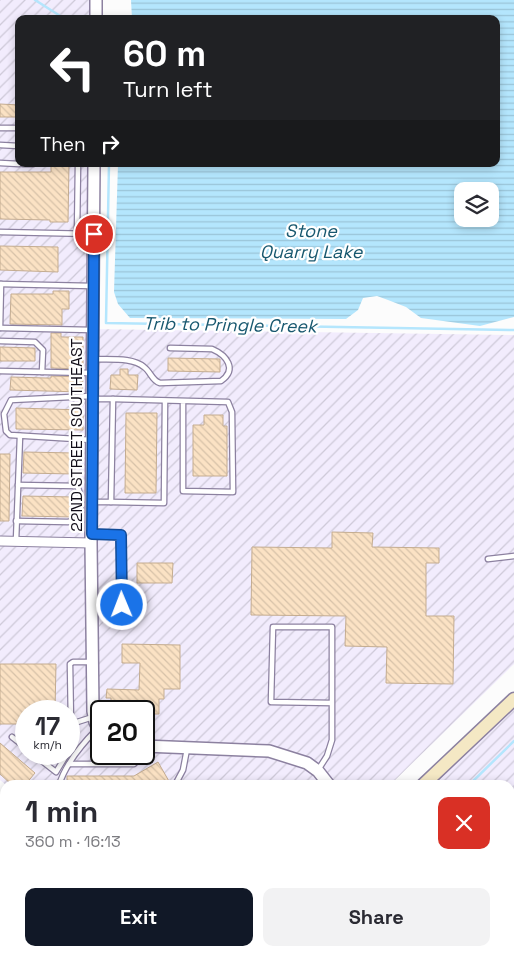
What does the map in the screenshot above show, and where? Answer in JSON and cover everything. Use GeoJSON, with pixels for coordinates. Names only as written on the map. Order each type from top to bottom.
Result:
{"type":"FeatureCollection","features":[{"type":"Feature","properties":{"kind":"main road"},"geometry":{"type":"LineString","coordinates":[[428,780],[514,699]]}},
{"type":"Feature","properties":{"kind":"street"},"geometry":{"type":"LineString","coordinates":[[96,0],[96,15]]}},
{"type":"Feature","properties":{"kind":"street","name":"22ND STREET SOUTHEAST"},"geometry":{"type":"LineString","coordinates":[[93,700],[92,440],[94,167]]}},
{"type":"Feature","properties":{"kind":"street"},"geometry":{"type":"LineString","coordinates":[[0,541],[92,538]]}},
{"type":"Feature","properties":{"kind":"street"},"geometry":{"type":"LineString","coordinates":[[155,746],[269,751],[307,763],[318,771],[325,780]]}},
{"type":"Feature","properties":{"kind":"lane"},"geometry":{"type":"LineString","coordinates":[[0,128],[15,128]]}},
{"type":"Feature","properties":{"kind":"lane"},"geometry":{"type":"LineString","coordinates":[[0,145],[15,146]]}},
{"type":"Feature","properties":{"kind":"lane"},"geometry":{"type":"LineString","coordinates":[[0,163],[15,164]]}},
{"type":"Feature","properties":{"kind":"lane"},"geometry":{"type":"LineString","coordinates":[[77,234],[78,167]]}},
{"type":"Feature","properties":{"kind":"lane"},"geometry":{"type":"LineString","coordinates":[[0,232],[94,234]]}},
{"type":"Feature","properties":{"kind":"lane"},"geometry":{"type":"LineString","coordinates":[[93,330],[0,328],[0,284],[94,286]]}},
{"type":"Feature","properties":{"kind":"lane"},"geometry":{"type":"LineString","coordinates":[[0,341],[35,342],[43,350],[42,372]]}},
{"type":"Feature","properties":{"kind":"lane"},"geometry":{"type":"LineString","coordinates":[[93,359],[137,362],[146,368],[160,384],[221,381],[226,378],[229,366],[223,354],[212,349],[170,348]]}},
{"type":"Feature","properties":{"kind":"lane"},"geometry":{"type":"LineString","coordinates":[[0,371],[93,373]]}},
{"type":"Feature","properties":{"kind":"lane"},"geometry":{"type":"LineString","coordinates":[[92,440],[10,435],[6,431],[4,417],[6,407],[11,400],[93,398],[228,402],[232,412],[233,492],[183,491],[183,401]]}},
{"type":"Feature","properties":{"kind":"lane"},"geometry":{"type":"LineString","coordinates":[[111,502],[113,400]]}},
{"type":"Feature","properties":{"kind":"lane"},"geometry":{"type":"LineString","coordinates":[[92,502],[164,503],[165,401]]}},
{"type":"Feature","properties":{"kind":"lane"},"geometry":{"type":"LineString","coordinates":[[0,422],[4,417]]}},
{"type":"Feature","properties":{"kind":"lane"},"geometry":{"type":"LineString","coordinates":[[16,541],[20,436]]}},
{"type":"Feature","properties":{"kind":"lane"},"geometry":{"type":"LineString","coordinates":[[16,521],[68,522],[77,520],[80,511],[80,491],[77,486],[18,485]]}},
{"type":"Feature","properties":{"kind":"lane"},"geometry":{"type":"LineString","coordinates":[[92,538],[121,535],[122,605]]}},
{"type":"Feature","properties":{"kind":"lane"},"geometry":{"type":"LineString","coordinates":[[488,558],[514,556]]}},
{"type":"Feature","properties":{"kind":"lane"},"geometry":{"type":"LineString","coordinates":[[318,771],[328,756],[332,740],[332,702],[332,627],[273,627],[271,702],[332,702]]}},
{"type":"Feature","properties":{"kind":"lane"},"geometry":{"type":"LineString","coordinates":[[70,700],[70,664],[73,662],[92,662]]}},
{"type":"Feature","properties":{"kind":"lane"},"geometry":{"type":"LineString","coordinates":[[80,748],[90,739]]}},
{"type":"Feature","properties":{"kind":"lane"},"geometry":{"type":"LineString","coordinates":[[178,780],[183,770],[188,748]]}},
{"type":"Feature","properties":{"kind":"lane"},"geometry":{"type":"LineString","coordinates":[[48,765],[56,771],[60,765]]}},
{"type":"Feature","properties":{"kind":"lane"},"geometry":{"type":"LineString","coordinates":[[61,780],[68,765]]}},
{"type":"Feature","properties":{"kind":"shaded area"},"geometry":{"type":"Polygon","coordinates":[[[0,0],[90,0],[90,15],[15,15],[15,167],[89,167],[88,329],[514,335],[514,664],[395,780],[0,780],[0,0]]]}},
{"type":"Feature","properties":{"kind":"shaded area"},"geometry":{"type":"Polygon","coordinates":[[[514,705],[514,780],[438,780],[514,705]]]}},
{"type":"Feature","properties":{"kind":"water","name":"Stone Quarry Lake"},"geometry":{"type":"Polygon","coordinates":[[[131,0],[514,0],[514,317],[480,326],[421,318],[406,307],[377,296],[363,298],[358,310],[346,319],[130,318],[118,304],[114,292],[118,167],[500,167],[500,15],[132,15],[131,0]]]}},
{"type":"Feature","properties":{"kind":"building"},"geometry":{"type":"Polygon","coordinates":[[[0,104],[15,105],[15,117],[0,117],[0,104]]]}},
{"type":"Feature","properties":{"kind":"building"},"geometry":{"type":"Polygon","coordinates":[[[51,167],[69,167],[68,222],[0,219],[0,172],[51,172],[51,167]]]}},
{"type":"Feature","properties":{"kind":"building"},"geometry":{"type":"Polygon","coordinates":[[[0,246],[58,247],[58,272],[0,270],[0,246]]]}},
{"type":"Feature","properties":{"kind":"building"},"geometry":{"type":"Polygon","coordinates":[[[53,291],[69,291],[69,309],[62,309],[62,325],[10,324],[11,294],[53,294],[53,291]]]}},
{"type":"Feature","properties":{"kind":"building"},"geometry":{"type":"Polygon","coordinates":[[[51,333],[61,333],[61,337],[83,337],[83,369],[51,368],[51,333]]]}},
{"type":"Feature","properties":{"kind":"building"},"geometry":{"type":"Polygon","coordinates":[[[0,347],[35,348],[35,361],[0,361],[0,347]]]}},
{"type":"Feature","properties":{"kind":"building"},"geometry":{"type":"Polygon","coordinates":[[[168,358],[220,359],[220,372],[168,371],[168,358]]]}},
{"type":"Feature","properties":{"kind":"building"},"geometry":{"type":"Polygon","coordinates":[[[120,369],[128,369],[128,375],[138,375],[137,390],[110,389],[111,375],[120,375],[120,369]]]}},
{"type":"Feature","properties":{"kind":"building"},"geometry":{"type":"Polygon","coordinates":[[[51,376],[83,377],[82,392],[10,390],[11,377],[51,378],[51,376]]]}},
{"type":"Feature","properties":{"kind":"building"},"geometry":{"type":"Polygon","coordinates":[[[16,408],[83,410],[83,430],[16,429],[16,408]]]}},
{"type":"Feature","properties":{"kind":"building"},"geometry":{"type":"Polygon","coordinates":[[[126,413],[157,413],[156,493],[125,493],[126,413]]]}},
{"type":"Feature","properties":{"kind":"building"},"geometry":{"type":"Polygon","coordinates":[[[204,415],[223,415],[223,426],[227,426],[227,476],[193,476],[193,425],[204,425],[204,415]]]}},
{"type":"Feature","properties":{"kind":"building"},"geometry":{"type":"Polygon","coordinates":[[[24,452],[74,453],[74,474],[23,473],[24,452]]]}},
{"type":"Feature","properties":{"kind":"building"},"geometry":{"type":"Polygon","coordinates":[[[0,454],[10,454],[9,521],[0,521],[0,454]]]}},
{"type":"Feature","properties":{"kind":"building"},"geometry":{"type":"Polygon","coordinates":[[[23,496],[74,497],[73,517],[22,516],[23,496]]]}},
{"type":"Feature","properties":{"kind":"building"},"geometry":{"type":"Polygon","coordinates":[[[332,532],[373,533],[372,547],[439,548],[439,563],[426,563],[426,616],[454,616],[453,684],[386,683],[387,647],[345,646],[346,616],[251,615],[252,547],[332,548],[332,532]]]}},
{"type":"Feature","properties":{"kind":"building"},"geometry":{"type":"Polygon","coordinates":[[[137,563],[173,563],[172,583],[137,583],[137,563]]]}},
{"type":"Feature","properties":{"kind":"building"},"geometry":{"type":"Polygon","coordinates":[[[122,644],[180,645],[180,689],[164,689],[164,699],[159,699],[159,714],[155,714],[155,700],[111,700],[111,698],[106,698],[107,689],[139,690],[140,663],[122,663],[122,644]]]}},
{"type":"Feature","properties":{"kind":"building"},"geometry":{"type":"Polygon","coordinates":[[[0,664],[56,664],[55,700],[15,700],[15,724],[0,724],[0,664]]]}},
{"type":"Feature","properties":{"kind":"building"},"geometry":{"type":"Polygon","coordinates":[[[0,743],[15,756],[15,765],[26,765],[35,773],[29,780],[7,780],[0,774],[0,743]]]}},
{"type":"Feature","properties":{"kind":"building"},"geometry":{"type":"Polygon","coordinates":[[[158,762],[168,780],[67,780],[67,776],[134,776],[158,762]]]}},
{"type":"Feature","properties":{"kind":"waterway","name":"Trib to Pringle Creek"},"geometry":{"type":"LineString","coordinates":[[35,0],[59,15]]}},
{"type":"Feature","properties":{"kind":"waterway","name":"Trib to Pringle Creek"},"geometry":{"type":"LineString","coordinates":[[109,167],[106,323],[514,330]]}},
{"type":"Feature","properties":{"kind":"waterway","name":"Trib to Pringle Creek"},"geometry":{"type":"LineString","coordinates":[[474,780],[514,741]]}},
{"type":"Feature","properties":{"kind":"route"},"geometry":{"type":"LineString","coordinates":[[94,234],[92,534],[121,535],[122,605]]}}]}
